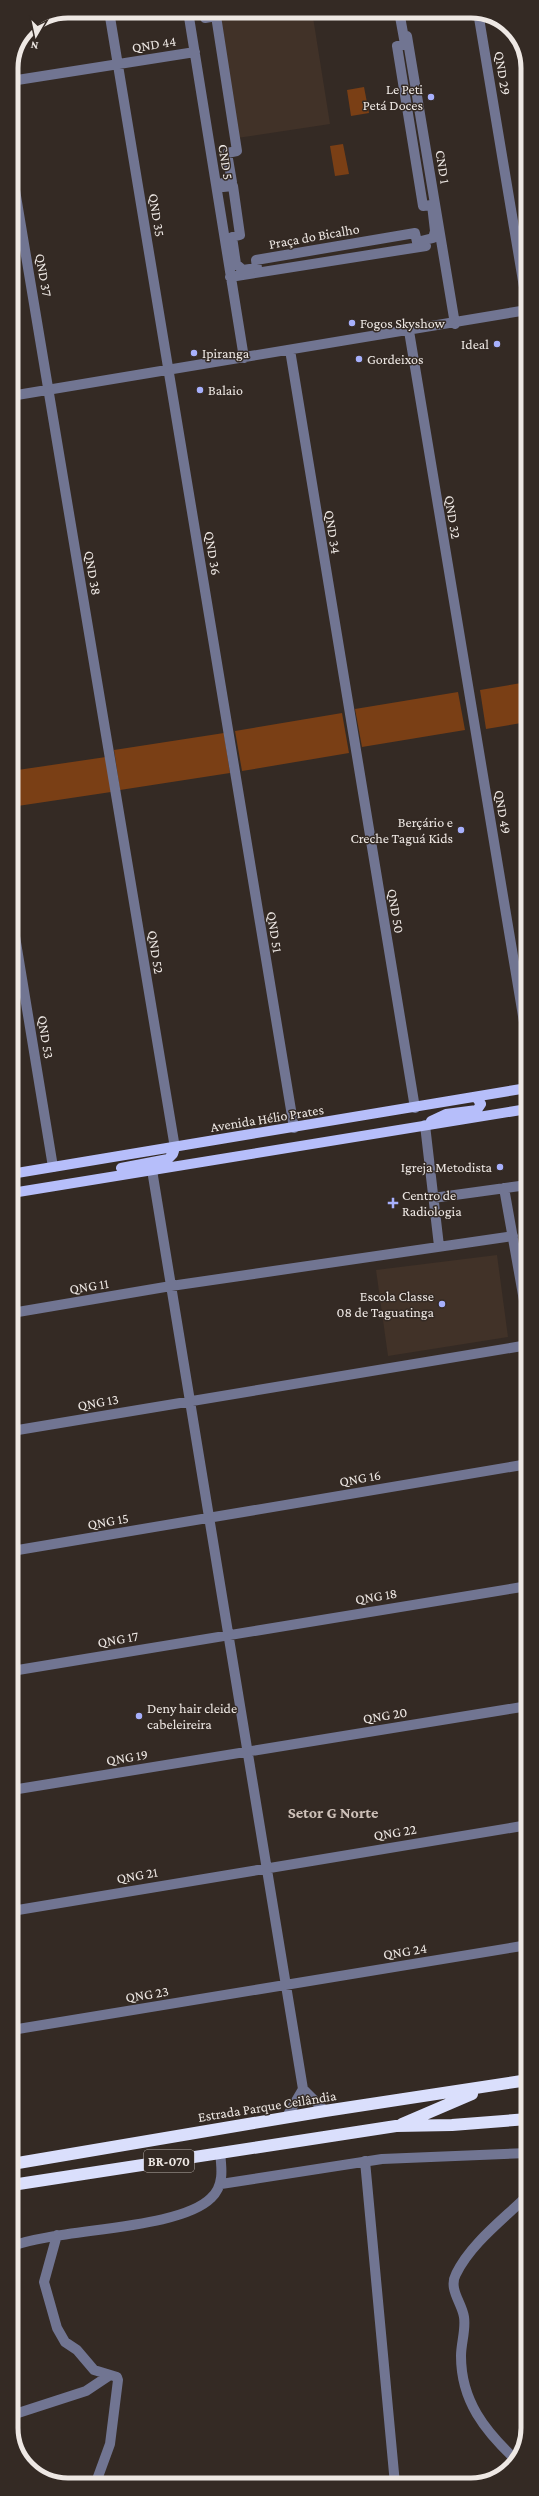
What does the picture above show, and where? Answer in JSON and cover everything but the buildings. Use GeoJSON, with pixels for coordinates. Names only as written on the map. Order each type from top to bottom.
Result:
{"type":"FeatureCollection","features":[{"type":"Feature","properties":{"kind":"highway","name":"Estrada Parque Ceilândia"},"geometry":{"type":"LineString","coordinates":[[18,2163],[325,2111],[521,2081]]}},
{"type":"Feature","properties":{"kind":"highway"},"geometry":{"type":"LineString","coordinates":[[396,2126],[486,2087]]}},
{"type":"Feature","properties":{"kind":"highway","name":"BR-070"},"geometry":{"type":"LineString","coordinates":[[18,2184],[396,2126],[452,2125],[521,2120]]}},
{"type":"Feature","properties":{"kind":"main road","name":"Avenida Hélio Prates"},"geometry":{"type":"LineString","coordinates":[[18,1173],[415,1108],[521,1089]]}},
{"type":"Feature","properties":{"kind":"main road"},"geometry":{"type":"LineString","coordinates":[[425,1125],[446,1114],[477,1110],[481,1104],[476,1097]]}},
{"type":"Feature","properties":{"kind":"main road"},"geometry":{"type":"LineString","coordinates":[[18,1192],[521,1110]]}},
{"type":"Feature","properties":{"kind":"main road"},"geometry":{"type":"LineString","coordinates":[[110,1176],[109,1173],[114,1169],[168,1159],[173,1154],[175,1148]]}},
{"type":"Feature","properties":{"kind":"street","name":"QND 35"},"geometry":{"type":"LineString","coordinates":[[110,18],[168,370]]}},
{"type":"Feature","properties":{"kind":"street","name":"CND 5"},"geometry":{"type":"LineString","coordinates":[[189,18],[244,358]]}},
{"type":"Feature","properties":{"kind":"street","name":"Praça do Bicalho"},"geometry":{"type":"LineString","coordinates":[[216,18],[238,151],[227,153],[232,182],[223,183],[224,187],[233,186],[240,235],[232,237],[236,264],[243,270],[257,268],[256,260],[407,234],[415,233],[417,242],[433,238],[435,231],[432,205],[422,206],[397,46],[405,44],[402,18]]}},
{"type":"Feature","properties":{"kind":"street","name":"CND 1"},"geometry":{"type":"LineString","coordinates":[[403,18],[455,324]]}},
{"type":"Feature","properties":{"kind":"street","name":"QND 29"},"geometry":{"type":"LineString","coordinates":[[479,19],[521,269]]}},
{"type":"Feature","properties":{"kind":"street","name":"QND 44"},"geometry":{"type":"LineString","coordinates":[[18,80],[195,52]]}},
{"type":"Feature","properties":{"kind":"street","name":"QND 37"},"geometry":{"type":"LineString","coordinates":[[18,207],[49,390]]}},
{"type":"Feature","properties":{"kind":"street"},"geometry":{"type":"LineString","coordinates":[[230,277],[442,244]]}},
{"type":"Feature","properties":{"kind":"street"},"geometry":{"type":"LineString","coordinates":[[18,395],[455,324],[521,311]]}},
{"type":"Feature","properties":{"kind":"street","name":"QND 32"},"geometry":{"type":"LineString","coordinates":[[409,331],[470,707]]}},
{"type":"Feature","properties":{"kind":"street","name":"QND 34"},"geometry":{"type":"LineString","coordinates":[[290,350],[349,719]]}},
{"type":"Feature","properties":{"kind":"street","name":"QND 36"},"geometry":{"type":"LineString","coordinates":[[168,370],[230,740]]}},
{"type":"Feature","properties":{"kind":"street","name":"QND 38"},"geometry":{"type":"LineString","coordinates":[[49,390],[111,762]]}},
{"type":"Feature","properties":{"kind":"street","name":"QND 49"},"geometry":{"type":"LineString","coordinates":[[470,707],[521,1005]]}},
{"type":"Feature","properties":{"kind":"street","name":"QND 50"},"geometry":{"type":"LineString","coordinates":[[349,719],[415,1108]]}},
{"type":"Feature","properties":{"kind":"street","name":"QND 51"},"geometry":{"type":"LineString","coordinates":[[230,740],[294,1128]]}},
{"type":"Feature","properties":{"kind":"street","name":"QND 52"},"geometry":{"type":"LineString","coordinates":[[111,762],[175,1148]]}},
{"type":"Feature","properties":{"kind":"street","name":"QND 53"},"geometry":{"type":"LineString","coordinates":[[18,954],[53,1167]]}},
{"type":"Feature","properties":{"kind":"street"},"geometry":{"type":"LineString","coordinates":[[425,1125],[439,1246]]}},
{"type":"Feature","properties":{"kind":"street"},"geometry":{"type":"LineString","coordinates":[[152,1170],[303,2089],[325,2111]]}},
{"type":"Feature","properties":{"kind":"street"},"geometry":{"type":"LineString","coordinates":[[433,1198],[521,1186]]}},
{"type":"Feature","properties":{"kind":"street"},"geometry":{"type":"LineString","coordinates":[[504,1188],[521,1282]]}},
{"type":"Feature","properties":{"kind":"street","name":"QNG 11"},"geometry":{"type":"LineString","coordinates":[[18,1312],[171,1286],[513,1236]]}},
{"type":"Feature","properties":{"kind":"street","name":"QNG 13"},"geometry":{"type":"LineString","coordinates":[[18,1430],[521,1346]]}},
{"type":"Feature","properties":{"kind":"street","name":"QNG 16"},"geometry":{"type":"LineString","coordinates":[[209,1518],[521,1465]]}},
{"type":"Feature","properties":{"kind":"street","name":"QNG 15"},"geometry":{"type":"LineString","coordinates":[[18,1550],[209,1518]]}},
{"type":"Feature","properties":{"kind":"street","name":"QNG 18"},"geometry":{"type":"LineString","coordinates":[[228,1634],[521,1587]]}},
{"type":"Feature","properties":{"kind":"street","name":"QNG 17"},"geometry":{"type":"LineString","coordinates":[[18,1670],[228,1634]]}},
{"type":"Feature","properties":{"kind":"street","name":"QNG 20"},"geometry":{"type":"LineString","coordinates":[[247,1751],[521,1707]]}},
{"type":"Feature","properties":{"kind":"street","name":"QNG 19"},"geometry":{"type":"LineString","coordinates":[[18,1789],[247,1751]]}},
{"type":"Feature","properties":{"kind":"street","name":"QNG 22"},"geometry":{"type":"LineString","coordinates":[[266,1867],[521,1826]]}},
{"type":"Feature","properties":{"kind":"street","name":"QNG 21"},"geometry":{"type":"LineString","coordinates":[[18,1910],[266,1867]]}},
{"type":"Feature","properties":{"kind":"street","name":"QNG 24"},"geometry":{"type":"LineString","coordinates":[[286,1985],[521,1946]]}},
{"type":"Feature","properties":{"kind":"street","name":"QNG 23"},"geometry":{"type":"LineString","coordinates":[[18,2029],[286,1985]]}},
{"type":"Feature","properties":{"kind":"street"},"geometry":{"type":"LineString","coordinates":[[286,2118],[303,2089]]}},
{"type":"Feature","properties":{"kind":"street"},"geometry":{"type":"LineString","coordinates":[[18,2245],[57,2235],[185,2214],[212,2198],[221,2184],[220,2153]]}},
{"type":"Feature","properties":{"kind":"street"},"geometry":{"type":"LineString","coordinates":[[221,2184],[365,2161],[445,2155],[521,2153]]}},
{"type":"Feature","properties":{"kind":"street"},"geometry":{"type":"LineString","coordinates":[[365,2161],[394,2478]]}},
{"type":"Feature","properties":{"kind":"street"},"geometry":{"type":"LineString","coordinates":[[512,2456],[482,2424],[469,2403],[462,2370],[461,2343],[465,2326],[464,2314],[454,2287],[455,2275],[461,2265],[479,2243],[521,2202]]}},
{"type":"Feature","properties":{"kind":"street"},"geometry":{"type":"LineString","coordinates":[[57,2235],[44,2282],[57,2328],[65,2342],[77,2350],[94,2370],[117,2377],[118,2380],[113,2430],[98,2478]]}},
{"type":"Feature","properties":{"kind":"street"},"geometry":{"type":"LineString","coordinates":[[18,2413],[86,2391],[110,2375]]}},
{"type":"Feature","properties":{"kind":"shaded area"},"geometry":{"type":"Polygon","coordinates":[[[218,18],[313,18],[330,124],[237,138],[218,18]]]}},
{"type":"Feature","properties":{"kind":"shaded area"},"geometry":{"type":"Polygon","coordinates":[[[364,87],[369,113],[351,116],[347,90],[364,87]]]}},
{"type":"Feature","properties":{"kind":"shaded area"},"geometry":{"type":"Polygon","coordinates":[[[343,144],[349,174],[335,176],[330,146],[343,144]]]}},
{"type":"Feature","properties":{"kind":"shaded area"},"geometry":{"type":"Polygon","coordinates":[[[521,683],[521,723],[486,729],[480,690],[521,683]]]}},
{"type":"Feature","properties":{"kind":"shaded area"},"geometry":{"type":"Polygon","coordinates":[[[458,692],[465,730],[362,747],[355,709],[458,692]]]}},
{"type":"Feature","properties":{"kind":"shaded area"},"geometry":{"type":"Polygon","coordinates":[[[342,713],[349,753],[242,771],[235,731],[342,713]]]}},
{"type":"Feature","properties":{"kind":"shaded area"},"geometry":{"type":"Polygon","coordinates":[[[224,733],[230,773],[120,790],[114,750],[224,733]]]}},
{"type":"Feature","properties":{"kind":"shaded area"},"geometry":{"type":"Polygon","coordinates":[[[106,757],[111,792],[18,806],[18,770],[106,757]]]}},
{"type":"Feature","properties":{"kind":"shaded area","name":"Escola Classe 08 de Taguatinga"},"geometry":{"type":"Polygon","coordinates":[[[497,1255],[508,1337],[388,1356],[376,1270],[497,1255]]]}},
{"type":"Feature","properties":{"kind":"place","name":"Le Peti Petá Doces"},"geometry":{"type":"Point","coordinates":[431,97]}},
{"type":"Feature","properties":{"kind":"place","name":"Fogos Skyshow"},"geometry":{"type":"Point","coordinates":[352,323]}},
{"type":"Feature","properties":{"kind":"place","name":"Ideal"},"geometry":{"type":"Point","coordinates":[497,344]}},
{"type":"Feature","properties":{"kind":"place","name":"Ipiranga"},"geometry":{"type":"Point","coordinates":[194,353]}},
{"type":"Feature","properties":{"kind":"place","name":"Gordeixos"},"geometry":{"type":"Point","coordinates":[359,359]}},
{"type":"Feature","properties":{"kind":"place","name":"Balaio"},"geometry":{"type":"Point","coordinates":[200,390]}},
{"type":"Feature","properties":{"kind":"place","name":"Berçário e Creche Taguá Kids"},"geometry":{"type":"Point","coordinates":[461,830]}},
{"type":"Feature","properties":{"kind":"place","name":"Igreja Metodista"},"geometry":{"type":"Point","coordinates":[500,1167]}},
{"type":"Feature","properties":{"kind":"place","name":"Centro de Radiologia"},"geometry":{"type":"Point","coordinates":[393,1203]}},
{"type":"Feature","properties":{"kind":"place","name":"Escola Classe 08 de Taguatinga"},"geometry":{"type":"Point","coordinates":[442,1304]}},
{"type":"Feature","properties":{"kind":"place","name":"Deny hair cleide cabeleireira"},"geometry":{"type":"Point","coordinates":[139,1716]}},
{"type":"Feature","properties":{"kind":"district","name":"Setor G Norte"},"geometry":{"type":"Point","coordinates":[333,1812]}}]}
